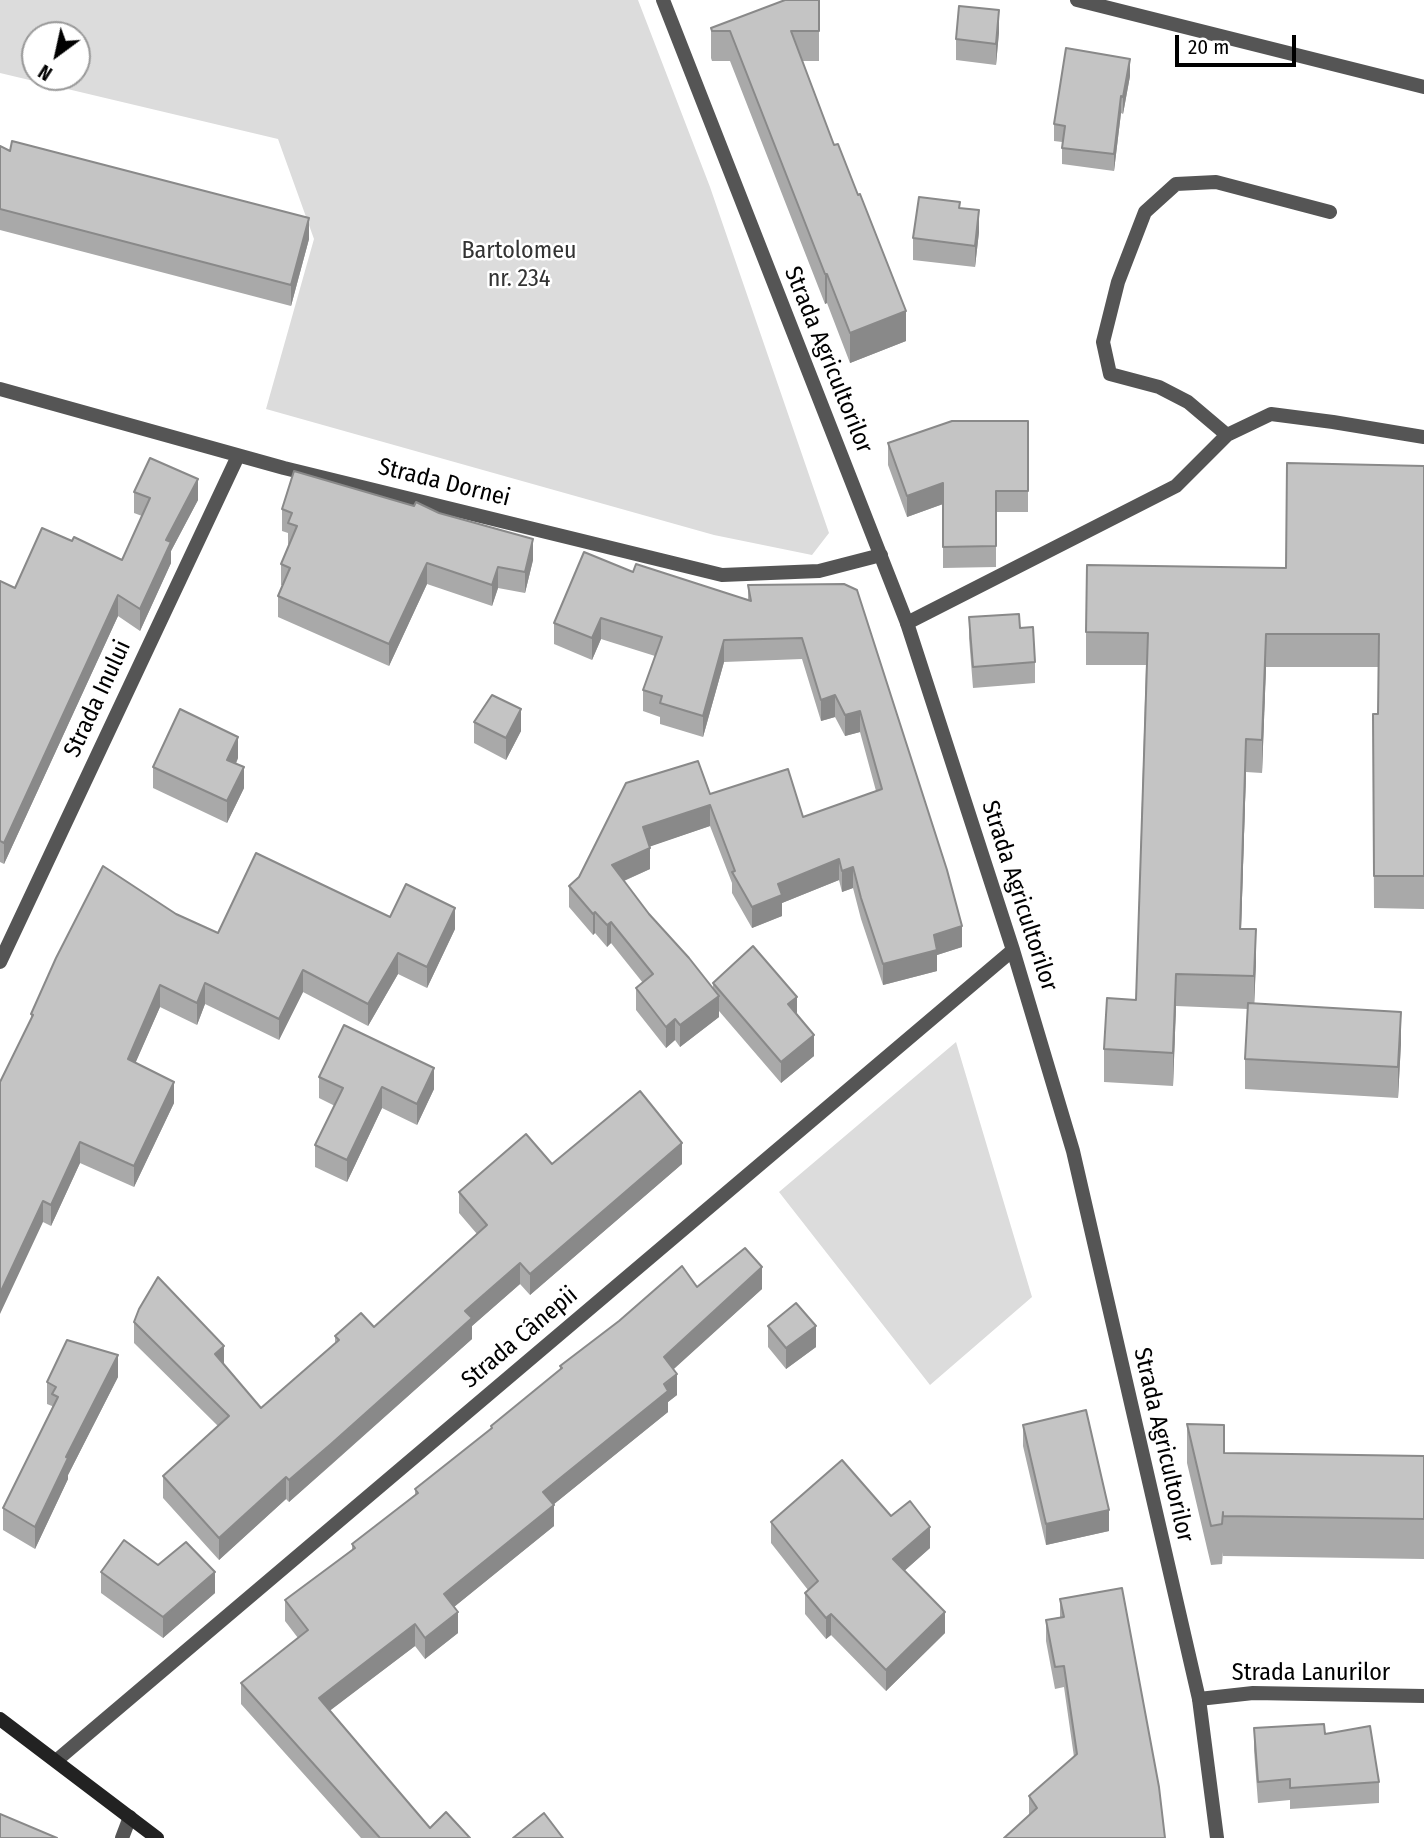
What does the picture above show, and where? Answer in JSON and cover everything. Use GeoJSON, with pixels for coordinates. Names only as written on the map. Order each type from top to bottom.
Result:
{"type":"FeatureCollection","features":[{"type":"Feature","properties":{"kind":"main road"},"geometry":{"type":"LineString","coordinates":[[0,1719],[157,1838]]}},
{"type":"Feature","properties":{"kind":"street","name":"Strada Agricultorilor"},"geometry":{"type":"LineString","coordinates":[[663,0],[907,623],[1013,950],[1073,1151],[1199,1699],[1217,1838]]}},
{"type":"Feature","properties":{"kind":"street"},"geometry":{"type":"LineString","coordinates":[[1077,0],[1424,87]]}},
{"type":"Feature","properties":{"kind":"street"},"geometry":{"type":"LineString","coordinates":[[1227,435],[1188,402],[1159,387],[1110,373],[1103,342],[1118,282],[1145,212],[1175,184],[1216,182],[1330,212]]}},
{"type":"Feature","properties":{"kind":"street","name":"Strada Dornei"},"geometry":{"type":"LineString","coordinates":[[0,389],[238,456],[722,575],[819,571],[881,555]]}},
{"type":"Feature","properties":{"kind":"street"},"geometry":{"type":"LineString","coordinates":[[907,623],[1176,486],[1227,435],[1270,414],[1424,437]]}},
{"type":"Feature","properties":{"kind":"street","name":"Strada Inului"},"geometry":{"type":"LineString","coordinates":[[0,962],[238,456]]}},
{"type":"Feature","properties":{"kind":"street","name":"Strada Cânepii"},"geometry":{"type":"LineString","coordinates":[[57,1760],[1013,950]]}},
{"type":"Feature","properties":{"kind":"street","name":"Strada Lanurilor"},"geometry":{"type":"LineString","coordinates":[[1199,1699],[1253,1693],[1424,1696]]}},
{"type":"Feature","properties":{"kind":"street"},"geometry":{"type":"LineString","coordinates":[[122,1838],[130,1817]]}},
{"type":"Feature","properties":{"kind":"green space","name":"Bartolomeu nr. 234"},"geometry":{"type":"Polygon","coordinates":[[[0,0],[638,0],[710,187],[829,533],[812,555],[714,535],[266,409],[314,239],[278,139],[76,91],[91,91],[91,21],[21,21],[21,78],[0,73],[0,0]]]}},
{"type":"Feature","properties":{"kind":"green space"},"geometry":{"type":"Polygon","coordinates":[[[956,1042],[1032,1297],[930,1385],[779,1192],[956,1042]]]}},
{"type":"Feature","properties":{"kind":"building"},"geometry":{"type":"Polygon","coordinates":[[[785,0],[819,0],[819,31],[791,31],[834,145],[838,144],[858,195],[860,194],[906,311],[850,333],[730,31],[712,31],[711,28],[785,0]]]}},
{"type":"Feature","properties":{"kind":"building"},"geometry":{"type":"Polygon","coordinates":[[[959,6],[999,10],[996,44],[956,39],[959,6]]]}},
{"type":"Feature","properties":{"kind":"building"},"geometry":{"type":"Polygon","coordinates":[[[1066,48],[1130,59],[1123,97],[1121,96],[1114,154],[1062,148],[1065,126],[1054,124],[1066,48]]]}},
{"type":"Feature","properties":{"kind":"building"},"geometry":{"type":"Polygon","coordinates":[[[12,141],[309,218],[291,285],[0,209],[0,146],[10,151],[12,141]]]}},
{"type":"Feature","properties":{"kind":"building"},"geometry":{"type":"Polygon","coordinates":[[[919,197],[960,202],[959,208],[979,210],[975,246],[913,238],[919,197]]]}},
{"type":"Feature","properties":{"kind":"building"},"geometry":{"type":"Polygon","coordinates":[[[952,421],[1028,421],[1028,491],[996,491],[996,546],[943,547],[943,483],[907,496],[888,443],[952,421]]]}},
{"type":"Feature","properties":{"kind":"building"},"geometry":{"type":"Polygon","coordinates":[[[150,458],[198,479],[166,540],[171,542],[140,609],[118,595],[4,843],[0,841],[0,581],[15,588],[42,528],[72,541],[74,537],[122,560],[150,498],[134,492],[150,458]]]}},
{"type":"Feature","properties":{"kind":"building"},"geometry":{"type":"Polygon","coordinates":[[[1287,463],[1424,466],[1424,876],[1374,876],[1373,714],[1378,714],[1379,634],[1266,634],[1262,740],[1246,739],[1240,929],[1256,929],[1254,976],[1176,974],[1173,1053],[1104,1049],[1107,998],[1136,1000],[1148,633],[1086,632],[1087,565],[1286,568],[1287,463]]]}},
{"type":"Feature","properties":{"kind":"building"},"geometry":{"type":"Polygon","coordinates":[[[294,471],[414,506],[416,502],[439,513],[533,539],[525,572],[498,567],[492,585],[427,563],[389,644],[278,596],[290,568],[281,564],[297,526],[288,523],[292,513],[282,509],[294,471]]]}},
{"type":"Feature","properties":{"kind":"building"},"geometry":{"type":"Polygon","coordinates":[[[584,552],[633,572],[636,564],[751,601],[748,585],[844,584],[857,590],[947,870],[962,926],[934,935],[937,950],[883,964],[853,867],[842,871],[839,859],[778,884],[782,895],[752,907],[732,872],[735,871],[710,805],[643,827],[650,848],[612,865],[649,914],[719,996],[680,1025],[675,1019],[666,1027],[636,988],[653,974],[611,922],[607,925],[595,912],[593,914],[569,886],[579,877],[626,783],[698,761],[710,794],[788,769],[803,817],[882,789],[860,711],[845,715],[835,695],[821,700],[802,638],[724,640],[703,716],[660,703],[662,696],[643,690],[662,637],[601,618],[592,638],[554,623],[584,552]]]}},
{"type":"Feature","properties":{"kind":"building"},"geometry":{"type":"Polygon","coordinates":[[[1019,614],[1020,628],[1033,627],[1035,662],[973,667],[969,617],[1019,614]]]}},
{"type":"Feature","properties":{"kind":"building"},"geometry":{"type":"Polygon","coordinates":[[[492,695],[521,709],[506,738],[474,722],[492,695]]]}},
{"type":"Feature","properties":{"kind":"building"},"geometry":{"type":"Polygon","coordinates":[[[180,709],[238,737],[227,760],[244,767],[227,801],[153,767],[180,709]]]}},
{"type":"Feature","properties":{"kind":"building"},"geometry":{"type":"Polygon","coordinates":[[[256,853],[390,917],[406,884],[455,908],[427,967],[398,953],[368,1004],[303,970],[279,1019],[205,983],[197,1003],[160,985],[128,1059],[174,1082],[134,1166],[80,1142],[51,1205],[43,1201],[0,1293],[0,1082],[33,1015],[31,1014],[56,958],[103,866],[176,914],[218,933],[256,853]]]}},
{"type":"Feature","properties":{"kind":"building"},"geometry":{"type":"Polygon","coordinates":[[[753,946],[797,997],[788,1004],[814,1035],[781,1062],[713,983],[753,946]]]}},
{"type":"Feature","properties":{"kind":"building"},"geometry":{"type":"Polygon","coordinates":[[[1248,1003],[1401,1012],[1398,1067],[1245,1059],[1248,1003]]]}},
{"type":"Feature","properties":{"kind":"building"},"geometry":{"type":"Polygon","coordinates":[[[344,1025],[434,1068],[417,1104],[382,1087],[347,1160],[315,1145],[343,1088],[319,1077],[344,1025]]]}},
{"type":"Feature","properties":{"kind":"building"},"geometry":{"type":"Polygon","coordinates":[[[640,1091],[682,1143],[530,1274],[520,1263],[465,1311],[472,1318],[331,1444],[289,1480],[286,1477],[219,1538],[163,1476],[229,1416],[134,1322],[158,1277],[224,1346],[215,1354],[261,1408],[339,1340],[335,1336],[361,1313],[374,1327],[487,1225],[459,1192],[526,1134],[552,1164],[640,1091]]]}},
{"type":"Feature","properties":{"kind":"building"},"geometry":{"type":"Polygon","coordinates":[[[745,1248],[762,1267],[664,1357],[677,1374],[664,1384],[668,1391],[543,1492],[554,1505],[444,1594],[458,1612],[425,1638],[415,1624],[319,1698],[430,1828],[446,1812],[470,1838],[380,1838],[241,1683],[308,1630],[285,1600],[355,1548],[352,1544],[418,1493],[415,1489],[492,1428],[491,1426],[562,1368],[560,1366],[619,1321],[682,1266],[697,1287],[745,1248]]]}},
{"type":"Feature","properties":{"kind":"building"},"geometry":{"type":"Polygon","coordinates":[[[796,1303],[816,1326],[786,1348],[768,1326],[796,1303]]]}},
{"type":"Feature","properties":{"kind":"building"},"geometry":{"type":"Polygon","coordinates":[[[67,1340],[118,1355],[66,1457],[68,1458],[35,1527],[3,1508],[58,1397],[52,1394],[56,1387],[47,1382],[67,1340]]]}},
{"type":"Feature","properties":{"kind":"building"},"geometry":{"type":"Polygon","coordinates":[[[1086,1410],[1109,1510],[1046,1524],[1023,1425],[1086,1410]]]}},
{"type":"Feature","properties":{"kind":"building"},"geometry":{"type":"Polygon","coordinates":[[[1187,1424],[1224,1425],[1224,1453],[1424,1456],[1424,1519],[1223,1516],[1223,1512],[1222,1524],[1211,1526],[1187,1424]]]}},
{"type":"Feature","properties":{"kind":"building"},"geometry":{"type":"Polygon","coordinates":[[[842,1460],[891,1516],[910,1501],[930,1527],[893,1559],[945,1612],[886,1670],[831,1614],[826,1618],[805,1593],[818,1581],[771,1522],[842,1460]]]}},
{"type":"Feature","properties":{"kind":"building"},"geometry":{"type":"Polygon","coordinates":[[[124,1540],[158,1565],[186,1542],[215,1572],[163,1617],[101,1572],[124,1540]]]}},
{"type":"Feature","properties":{"kind":"building"},"geometry":{"type":"Polygon","coordinates":[[[1122,1588],[1159,1787],[1165,1838],[1004,1838],[1037,1808],[1029,1796],[1077,1754],[1064,1666],[1055,1667],[1046,1620],[1064,1617],[1060,1599],[1122,1588]]]}},
{"type":"Feature","properties":{"kind":"building"},"geometry":{"type":"Polygon","coordinates":[[[1324,1724],[1325,1734],[1370,1726],[1379,1782],[1290,1788],[1290,1779],[1258,1782],[1254,1728],[1324,1724]]]}},
{"type":"Feature","properties":{"kind":"building"},"geometry":{"type":"Polygon","coordinates":[[[544,1813],[563,1838],[513,1838],[544,1813]]]}},
{"type":"Feature","properties":{"kind":"building"},"geometry":{"type":"Polygon","coordinates":[[[0,1814],[57,1838],[0,1838],[0,1814]]]}}]}
